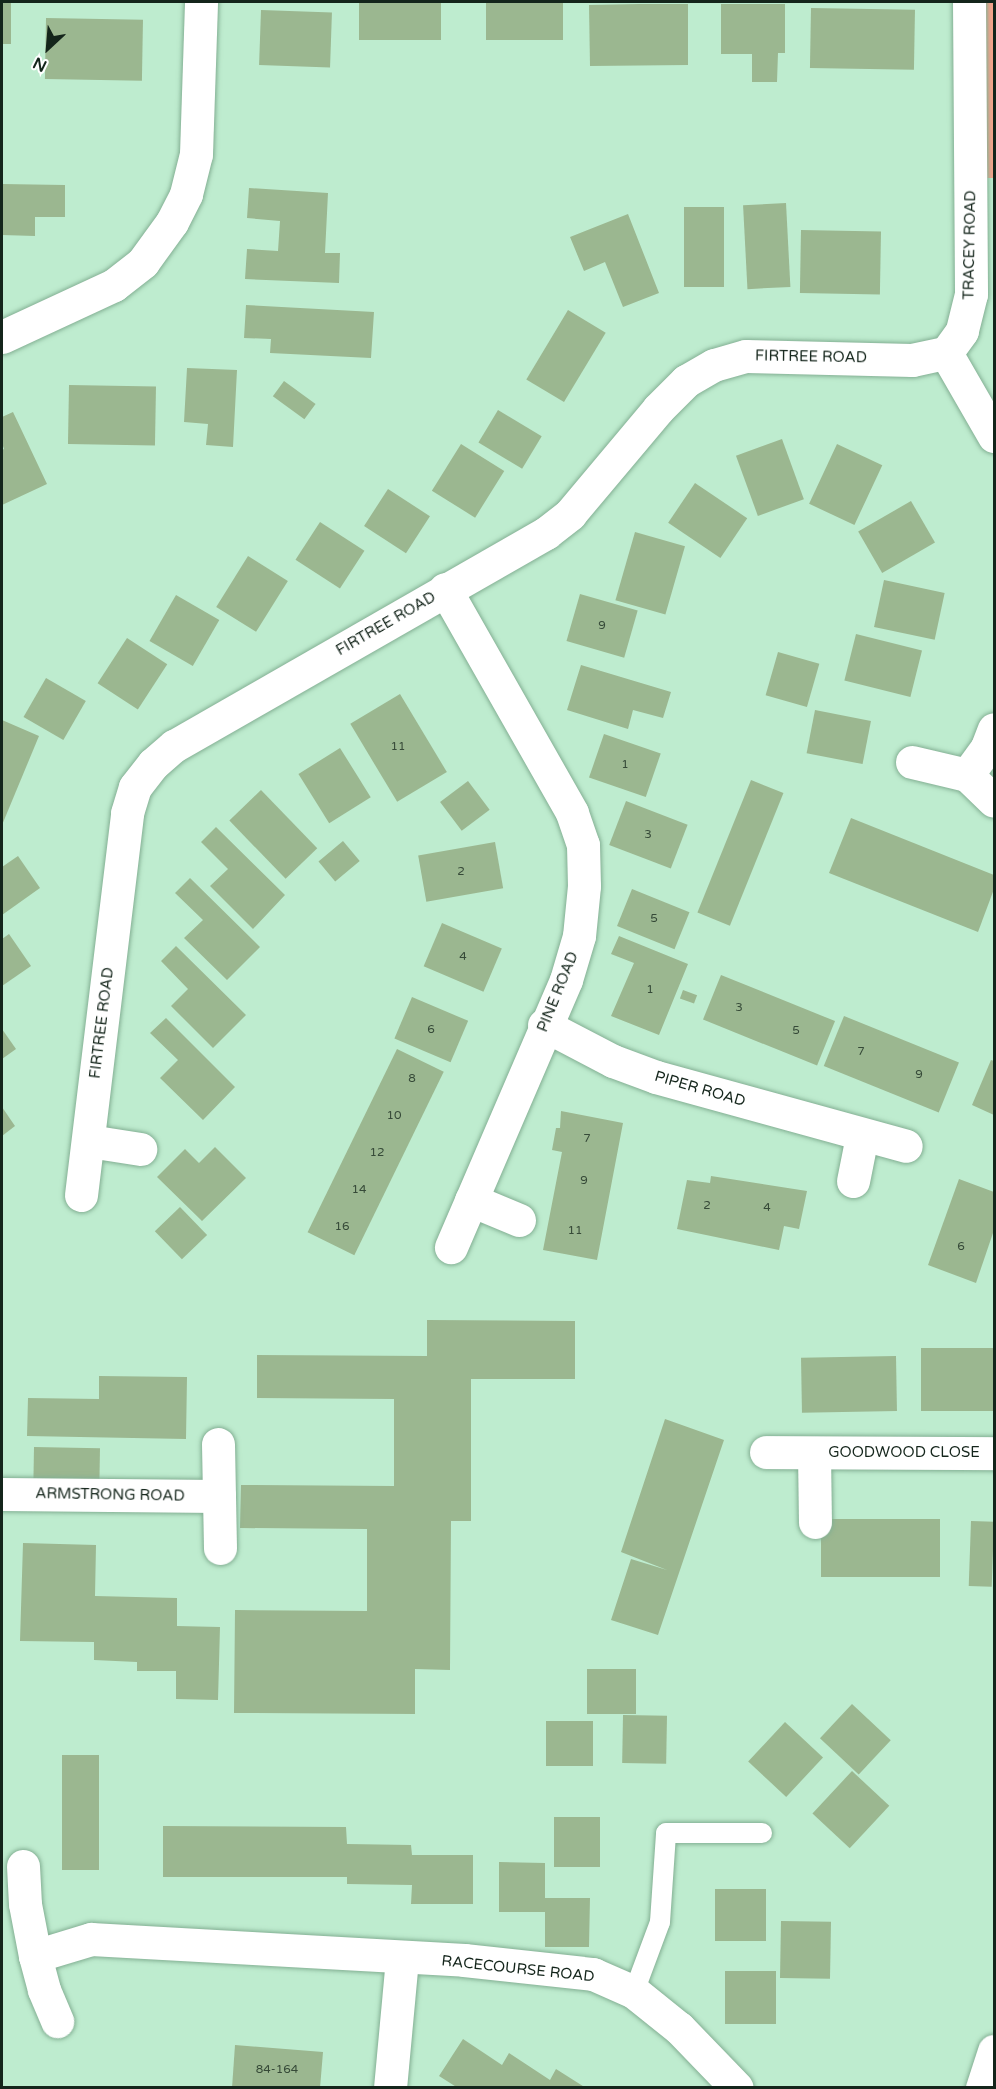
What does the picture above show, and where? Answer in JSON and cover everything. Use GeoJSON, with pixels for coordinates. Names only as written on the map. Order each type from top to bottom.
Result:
{"type":"FeatureCollection","features":[{"type":"Feature","properties":{"kind":"street"},"geometry":{"type":"LineString","coordinates":[[2,337],[114,285],[143,262],[172,222],[186,194],[196,154],[201,2]]}},
{"type":"Feature","properties":{"kind":"street","name":"TRACEY ROAD"},"geometry":{"type":"LineString","coordinates":[[946,353],[963,332],[971,294],[983,178],[969,2]]}},
{"type":"Feature","properties":{"kind":"street"},"geometry":{"type":"LineString","coordinates":[[946,353],[994,436]]}},
{"type":"Feature","properties":{"kind":"street","name":"FIRTREE ROAD"},"geometry":{"type":"LineString","coordinates":[[81,1195],[127,813],[135,788],[153,764],[174,746],[546,533],[570,514],[658,409],[686,381],[714,365],[746,356],[912,360],[946,353]]}},
{"type":"Feature","properties":{"kind":"street","name":"PINE ROAD"},"geometry":{"type":"LineString","coordinates":[[445,589],[572,813],[583,845],[584,886],[579,936],[566,980],[544,1025],[451,1247]]}},
{"type":"Feature","properties":{"kind":"street"},"geometry":{"type":"LineString","coordinates":[[967,775],[987,747],[994,729]]}},
{"type":"Feature","properties":{"kind":"street"},"geometry":{"type":"LineString","coordinates":[[912,762],[967,775],[994,801]]}},
{"type":"Feature","properties":{"kind":"street","name":"PIPER ROAD"},"geometry":{"type":"LineString","coordinates":[[544,1025],[613,1061],[656,1077],[862,1136],[906,1146]]}},
{"type":"Feature","properties":{"kind":"street"},"geometry":{"type":"LineString","coordinates":[[853,1181],[862,1136]]}},
{"type":"Feature","properties":{"kind":"street"},"geometry":{"type":"LineString","coordinates":[[89,1141],[140,1149]]}},
{"type":"Feature","properties":{"kind":"street"},"geometry":{"type":"LineString","coordinates":[[471,1200],[519,1220]]}},
{"type":"Feature","properties":{"kind":"street"},"geometry":{"type":"LineString","coordinates":[[218,1444],[220,1548]]}},
{"type":"Feature","properties":{"kind":"street","name":"GOODWOOD CLOSE"},"geometry":{"type":"LineString","coordinates":[[766,1452],[994,1453]]}},
{"type":"Feature","properties":{"kind":"street","name":"GOODWOOD CLOSE"},"geometry":{"type":"LineString","coordinates":[[814,1453],[815,1522]]}},
{"type":"Feature","properties":{"kind":"street","name":"ARMSTRONG ROAD"},"geometry":{"type":"LineString","coordinates":[[2,1494],[219,1496]]}},
{"type":"Feature","properties":{"kind":"street"},"geometry":{"type":"LineString","coordinates":[[23,1866],[25,1904],[35,1956],[44,1990],[57,2021]]}},
{"type":"Feature","properties":{"kind":"street","name":"RACECOURSE ROAD"},"geometry":{"type":"LineString","coordinates":[[35,1956],[91,1939],[464,1960],[593,1974],[634,1992],[679,2028],[737,2088]]}},
{"type":"Feature","properties":{"kind":"street"},"geometry":{"type":"LineString","coordinates":[[390,2088],[402,1958]]}},
{"type":"Feature","properties":{"kind":"street"},"geometry":{"type":"LineString","coordinates":[[982,2088],[994,2051]]}},
{"type":"Feature","properties":{"kind":"lane"},"geometry":{"type":"LineString","coordinates":[[634,1992],[660,1922],[666,1833],[762,1833]]}},
{"type":"Feature","properties":{"kind":"shaded area"},"geometry":{"type":"Polygon","coordinates":[[[986,2],[994,2],[994,178],[986,178],[986,2]]]}},
{"type":"Feature","properties":{"kind":"building"},"geometry":{"type":"Polygon","coordinates":[[[2,2],[11,2],[11,44],[2,44],[2,2]]]}},
{"type":"Feature","properties":{"kind":"building"},"geometry":{"type":"Polygon","coordinates":[[[359,2],[441,2],[441,40],[359,40],[359,2]]]}},
{"type":"Feature","properties":{"kind":"building"},"geometry":{"type":"Polygon","coordinates":[[[486,2],[563,2],[563,40],[486,40],[486,2]]]}},
{"type":"Feature","properties":{"kind":"building"},"geometry":{"type":"Polygon","coordinates":[[[688,4],[688,65],[590,66],[589,5],[688,4]]]}},
{"type":"Feature","properties":{"kind":"building"},"geometry":{"type":"Polygon","coordinates":[[[721,4],[785,4],[785,53],[778,53],[777,82],[752,82],[752,54],[721,54],[721,4]]]}},
{"type":"Feature","properties":{"kind":"building"},"geometry":{"type":"Polygon","coordinates":[[[811,8],[915,10],[914,70],[810,68],[811,8]]]}},
{"type":"Feature","properties":{"kind":"building"},"geometry":{"type":"Polygon","coordinates":[[[261,10],[332,12],[330,67],[259,65],[261,10]]]}},
{"type":"Feature","properties":{"kind":"building"},"geometry":{"type":"Polygon","coordinates":[[[46,18],[143,20],[142,81],[45,79],[46,18]]]}},
{"type":"Feature","properties":{"kind":"building"},"geometry":{"type":"Polygon","coordinates":[[[2,184],[65,185],[65,217],[35,217],[35,236],[2,235],[2,184]]]}},
{"type":"Feature","properties":{"kind":"building"},"geometry":{"type":"Polygon","coordinates":[[[249,188],[328,193],[325,253],[340,253],[339,283],[245,279],[247,249],[278,251],[280,221],[247,218],[249,188]]]}},
{"type":"Feature","properties":{"kind":"building"},"geometry":{"type":"Polygon","coordinates":[[[786,203],[790,287],[747,289],[743,205],[786,203]]]}},
{"type":"Feature","properties":{"kind":"building"},"geometry":{"type":"Polygon","coordinates":[[[684,207],[724,207],[724,287],[684,287],[684,207]]]}},
{"type":"Feature","properties":{"kind":"building"},"geometry":{"type":"Polygon","coordinates":[[[628,214],[659,293],[623,307],[605,262],[584,271],[570,237],[628,214]]]}},
{"type":"Feature","properties":{"kind":"building"},"geometry":{"type":"Polygon","coordinates":[[[801,230],[881,231],[880,294],[800,293],[801,230]]]}},
{"type":"Feature","properties":{"kind":"building"},"geometry":{"type":"Polygon","coordinates":[[[246,305],[374,312],[371,358],[270,353],[271,339],[244,338],[246,305]]]}},
{"type":"Feature","properties":{"kind":"building"},"geometry":{"type":"Polygon","coordinates":[[[568,310],[606,333],[564,402],[526,379],[568,310]]]}},
{"type":"Feature","properties":{"kind":"building"},"geometry":{"type":"Polygon","coordinates":[[[187,368],[237,370],[233,447],[206,445],[208,424],[184,422],[187,368]]]}},
{"type":"Feature","properties":{"kind":"building"},"geometry":{"type":"Polygon","coordinates":[[[284,381],[316,404],[304,419],[273,396],[284,381]]]}},
{"type":"Feature","properties":{"kind":"building"},"geometry":{"type":"Polygon","coordinates":[[[69,385],[156,387],[155,446],[68,444],[69,385]]]}},
{"type":"Feature","properties":{"kind":"building"},"geometry":{"type":"Polygon","coordinates":[[[498,410],[542,436],[522,469],[478,443],[498,410]]]}},
{"type":"Feature","properties":{"kind":"building"},"geometry":{"type":"Polygon","coordinates":[[[13,412],[47,484],[2,505],[2,450],[4,449],[2,417],[13,412]]]}},
{"type":"Feature","properties":{"kind":"building"},"geometry":{"type":"Polygon","coordinates":[[[782,439],[804,499],[758,516],[736,456],[782,439]]]}},
{"type":"Feature","properties":{"kind":"building"},"geometry":{"type":"Polygon","coordinates":[[[461,444],[504,471],[475,518],[432,491],[461,444]]]}},
{"type":"Feature","properties":{"kind":"building"},"geometry":{"type":"Polygon","coordinates":[[[837,444],[882,465],[854,525],[809,504],[837,444]]]}},
{"type":"Feature","properties":{"kind":"building"},"geometry":{"type":"Polygon","coordinates":[[[695,483],[747,518],[720,558],[668,523],[695,483]]]}},
{"type":"Feature","properties":{"kind":"building"},"geometry":{"type":"Polygon","coordinates":[[[388,489],[430,516],[406,553],[364,526],[388,489]]]}},
{"type":"Feature","properties":{"kind":"building"},"geometry":{"type":"Polygon","coordinates":[[[911,501],[935,543],[882,573],[858,532],[911,501]]]}},
{"type":"Feature","properties":{"kind":"building"},"geometry":{"type":"Polygon","coordinates":[[[320,522],[364,551],[340,589],[295,560],[320,522]]]}},
{"type":"Feature","properties":{"kind":"building"},"geometry":{"type":"Polygon","coordinates":[[[635,532],[685,546],[665,615],[615,600],[635,532]]]}},
{"type":"Feature","properties":{"kind":"building"},"geometry":{"type":"Polygon","coordinates":[[[248,556],[288,581],[256,632],[216,607],[248,556]]]}},
{"type":"Feature","properties":{"kind":"building"},"geometry":{"type":"Polygon","coordinates":[[[884,580],[945,593],[935,640],[874,627],[884,580]]]}},
{"type":"Feature","properties":{"kind":"building"},"geometry":{"type":"Polygon","coordinates":[[[580,594],[638,611],[624,658],[566,641],[580,594]]]}},
{"type":"Feature","properties":{"kind":"building"},"geometry":{"type":"Polygon","coordinates":[[[176,595],[219,620],[193,666],[150,641],[176,595]]]}},
{"type":"Feature","properties":{"kind":"building"},"geometry":{"type":"Polygon","coordinates":[[[856,634],[922,650],[910,697],[844,681],[856,634]]]}},
{"type":"Feature","properties":{"kind":"building"},"geometry":{"type":"Polygon","coordinates":[[[127,638],[167,664],[138,709],[98,683],[127,638]]]}},
{"type":"Feature","properties":{"kind":"building"},"geometry":{"type":"Polygon","coordinates":[[[778,652],[819,664],[807,707],[766,695],[778,652]]]}},
{"type":"Feature","properties":{"kind":"building"},"geometry":{"type":"Polygon","coordinates":[[[581,665],[671,692],[663,718],[633,710],[628,729],[567,710],[581,665]]]}},
{"type":"Feature","properties":{"kind":"building"},"geometry":{"type":"Polygon","coordinates":[[[46,678],[86,701],[63,740],[24,717],[46,678]]]}},
{"type":"Feature","properties":{"kind":"building"},"geometry":{"type":"Polygon","coordinates":[[[400,694],[447,772],[397,802],[350,724],[400,694]]]}},
{"type":"Feature","properties":{"kind":"building"},"geometry":{"type":"Polygon","coordinates":[[[815,710],[871,721],[863,764],[807,753],[815,710]]]}},
{"type":"Feature","properties":{"kind":"building"},"geometry":{"type":"Polygon","coordinates":[[[2,720],[39,736],[2,825],[2,720]]]}},
{"type":"Feature","properties":{"kind":"building"},"geometry":{"type":"Polygon","coordinates":[[[604,734],[661,754],[646,797],[589,777],[604,734]]]}},
{"type":"Feature","properties":{"kind":"building"},"geometry":{"type":"Polygon","coordinates":[[[340,748],[371,797],[329,823],[298,774],[340,748]]]}},
{"type":"Feature","properties":{"kind":"building"},"geometry":{"type":"Polygon","coordinates":[[[751,780],[783,793],[730,926],[697,913],[751,780]]]}},
{"type":"Feature","properties":{"kind":"building"},"geometry":{"type":"Polygon","coordinates":[[[468,781],[490,810],[462,831],[440,802],[468,781]]]}},
{"type":"Feature","properties":{"kind":"building"},"geometry":{"type":"Polygon","coordinates":[[[261,790],[317,848],[286,879],[229,821],[261,790]]]}},
{"type":"Feature","properties":{"kind":"building"},"geometry":{"type":"Polygon","coordinates":[[[626,801],[688,825],[671,869],[609,845],[626,801]]]}},
{"type":"Feature","properties":{"kind":"building"},"geometry":{"type":"Polygon","coordinates":[[[851,818],[994,875],[994,889],[978,932],[829,873],[851,818]]]}},
{"type":"Feature","properties":{"kind":"building"},"geometry":{"type":"Polygon","coordinates":[[[216,827],[285,895],[253,929],[210,886],[228,869],[201,842],[216,827]]]}},
{"type":"Feature","properties":{"kind":"building"},"geometry":{"type":"Polygon","coordinates":[[[343,841],[360,861],[335,881],[318,862],[343,841]]]}},
{"type":"Feature","properties":{"kind":"building"},"geometry":{"type":"Polygon","coordinates":[[[495,842],[503,888],[426,902],[418,856],[495,842]]]}},
{"type":"Feature","properties":{"kind":"building"},"geometry":{"type":"Polygon","coordinates":[[[18,856],[40,888],[2,915],[2,867],[18,856]]]}},
{"type":"Feature","properties":{"kind":"building"},"geometry":{"type":"Polygon","coordinates":[[[190,878],[260,947],[227,980],[184,938],[203,920],[175,893],[190,878]]]}},
{"type":"Feature","properties":{"kind":"building"},"geometry":{"type":"Polygon","coordinates":[[[632,889],[689,912],[675,949],[617,926],[632,889]]]}},
{"type":"Feature","properties":{"kind":"building"},"geometry":{"type":"Polygon","coordinates":[[[442,923],[502,948],[483,992],[424,966],[442,923]]]}},
{"type":"Feature","properties":{"kind":"building"},"geometry":{"type":"Polygon","coordinates":[[[9,934],[31,966],[2,986],[2,939],[9,934]]]}},
{"type":"Feature","properties":{"kind":"building"},"geometry":{"type":"Polygon","coordinates":[[[619,936],[688,964],[659,1035],[611,1016],[634,963],[611,954],[619,936]]]}},
{"type":"Feature","properties":{"kind":"building"},"geometry":{"type":"Polygon","coordinates":[[[176,946],[246,1015],[213,1048],[171,1006],[188,989],[161,961],[176,946]]]}},
{"type":"Feature","properties":{"kind":"building"},"geometry":{"type":"Polygon","coordinates":[[[721,975],[835,1021],[817,1066],[703,1020],[721,975]]]}},
{"type":"Feature","properties":{"kind":"building"},"geometry":{"type":"Polygon","coordinates":[[[683,990],[697,995],[694,1004],[680,998],[683,990]]]}},
{"type":"Feature","properties":{"kind":"building"},"geometry":{"type":"Polygon","coordinates":[[[412,997],[468,1021],[451,1062],[394,1038],[412,997]]]}},
{"type":"Feature","properties":{"kind":"building"},"geometry":{"type":"Polygon","coordinates":[[[844,1016],[959,1062],[939,1113],[824,1066],[844,1016]]]}},
{"type":"Feature","properties":{"kind":"building"},"geometry":{"type":"Polygon","coordinates":[[[166,1018],[235,1087],[203,1120],[160,1078],[178,1060],[150,1033],[166,1018]]]}},
{"type":"Feature","properties":{"kind":"building"},"geometry":{"type":"Polygon","coordinates":[[[2,1029],[16,1049],[2,1059],[2,1029]]]}},
{"type":"Feature","properties":{"kind":"building"},"geometry":{"type":"Polygon","coordinates":[[[397,1049],[444,1072],[354,1255],[308,1232],[397,1049]]]}},
{"type":"Feature","properties":{"kind":"building"},"geometry":{"type":"Polygon","coordinates":[[[991,1060],[994,1061],[994,1115],[972,1105],[991,1060]]]}},
{"type":"Feature","properties":{"kind":"building"},"geometry":{"type":"Polygon","coordinates":[[[2,1107],[15,1126],[2,1136],[2,1107]]]}},
{"type":"Feature","properties":{"kind":"building"},"geometry":{"type":"Polygon","coordinates":[[[561,1111],[623,1123],[597,1260],[543,1250],[562,1152],[552,1150],[556,1128],[560,1128],[561,1111]]]}},
{"type":"Feature","properties":{"kind":"building"},"geometry":{"type":"Polygon","coordinates":[[[215,1147],[246,1178],[202,1221],[157,1177],[185,1149],[199,1163],[215,1147]]]}},
{"type":"Feature","properties":{"kind":"building"},"geometry":{"type":"Polygon","coordinates":[[[711,1176],[807,1191],[799,1229],[784,1226],[779,1250],[677,1229],[687,1180],[710,1183],[711,1176]]]}},
{"type":"Feature","properties":{"kind":"building"},"geometry":{"type":"Polygon","coordinates":[[[959,1179],[994,1192],[994,1230],[976,1283],[928,1265],[959,1179]]]}},
{"type":"Feature","properties":{"kind":"building"},"geometry":{"type":"Polygon","coordinates":[[[180,1207],[207,1235],[182,1259],[155,1231],[180,1207]]]}},
{"type":"Feature","properties":{"kind":"building"},"geometry":{"type":"Polygon","coordinates":[[[427,1320],[575,1321],[575,1379],[471,1379],[471,1521],[451,1521],[450,1670],[415,1669],[415,1714],[234,1713],[235,1610],[367,1611],[367,1529],[240,1528],[241,1485],[394,1486],[394,1399],[257,1398],[257,1355],[427,1356],[427,1320]]]}},
{"type":"Feature","properties":{"kind":"building"},"geometry":{"type":"Polygon","coordinates":[[[921,1348],[994,1348],[994,1411],[921,1411],[921,1348]]]}},
{"type":"Feature","properties":{"kind":"building"},"geometry":{"type":"Polygon","coordinates":[[[896,1356],[897,1411],[802,1413],[801,1358],[896,1356]]]}},
{"type":"Feature","properties":{"kind":"building"},"geometry":{"type":"Polygon","coordinates":[[[99,1376],[187,1377],[186,1439],[27,1436],[28,1398],[99,1399],[99,1376]]]}},
{"type":"Feature","properties":{"kind":"building"},"geometry":{"type":"Polygon","coordinates":[[[665,1419],[724,1440],[658,1635],[611,1620],[631,1559],[667,1570],[621,1552],[665,1419]]]}},
{"type":"Feature","properties":{"kind":"building"},"geometry":{"type":"Polygon","coordinates":[[[34,1447],[100,1448],[99,1489],[33,1488],[34,1447]]]}},
{"type":"Feature","properties":{"kind":"building"},"geometry":{"type":"Polygon","coordinates":[[[821,1519],[940,1519],[940,1577],[821,1577],[821,1519]]]}},
{"type":"Feature","properties":{"kind":"building"},"geometry":{"type":"Polygon","coordinates":[[[971,1521],[994,1522],[992,1587],[969,1586],[971,1521]]]}},
{"type":"Feature","properties":{"kind":"building"},"geometry":{"type":"Polygon","coordinates":[[[23,1543],[96,1545],[95,1596],[177,1598],[177,1626],[220,1627],[218,1700],[176,1699],[176,1671],[137,1671],[137,1662],[94,1660],[94,1642],[20,1641],[23,1543]]]}},
{"type":"Feature","properties":{"kind":"building"},"geometry":{"type":"Polygon","coordinates":[[[587,1669],[636,1669],[636,1714],[587,1714],[587,1669]]]}},
{"type":"Feature","properties":{"kind":"building"},"geometry":{"type":"Polygon","coordinates":[[[852,1704],[891,1740],[859,1775],[820,1738],[852,1704]]]}},
{"type":"Feature","properties":{"kind":"building"},"geometry":{"type":"Polygon","coordinates":[[[623,1715],[667,1716],[666,1764],[622,1763],[623,1715]]]}},
{"type":"Feature","properties":{"kind":"building"},"geometry":{"type":"Polygon","coordinates":[[[546,1721],[593,1721],[593,1766],[546,1766],[546,1721]]]}},
{"type":"Feature","properties":{"kind":"building"},"geometry":{"type":"Polygon","coordinates":[[[785,1722],[823,1757],[786,1797],[748,1761],[785,1722]]]}},
{"type":"Feature","properties":{"kind":"building"},"geometry":{"type":"Polygon","coordinates":[[[62,1755],[99,1755],[99,1870],[62,1870],[62,1755]]]}},
{"type":"Feature","properties":{"kind":"building"},"geometry":{"type":"Polygon","coordinates":[[[852,1771],[889,1806],[850,1848],[812,1813],[852,1771]]]}},
{"type":"Feature","properties":{"kind":"building"},"geometry":{"type":"Polygon","coordinates":[[[554,1817],[600,1817],[600,1867],[554,1867],[554,1817]]]}},
{"type":"Feature","properties":{"kind":"building"},"geometry":{"type":"Polygon","coordinates":[[[163,1826],[346,1827],[347,1844],[411,1845],[412,1855],[473,1855],[473,1904],[411,1904],[412,1885],[347,1884],[347,1877],[163,1877],[163,1826]]]}},
{"type":"Feature","properties":{"kind":"building"},"geometry":{"type":"Polygon","coordinates":[[[499,1862],[545,1863],[545,1898],[590,1898],[589,1947],[545,1947],[545,1912],[499,1912],[499,1862]]]}},
{"type":"Feature","properties":{"kind":"building"},"geometry":{"type":"Polygon","coordinates":[[[715,1889],[766,1889],[766,1941],[715,1941],[715,1889]]]}},
{"type":"Feature","properties":{"kind":"building"},"geometry":{"type":"Polygon","coordinates":[[[781,1921],[831,1922],[830,1979],[780,1978],[781,1921]]]}},
{"type":"Feature","properties":{"kind":"building"},"geometry":{"type":"Polygon","coordinates":[[[725,1971],[776,1971],[776,2024],[725,2024],[725,1971]]]}},
{"type":"Feature","properties":{"kind":"building"},"geometry":{"type":"Polygon","coordinates":[[[463,2039],[502,2065],[509,2053],[550,2080],[556,2069],[586,2088],[458,2088],[439,2076],[463,2039]]]}},
{"type":"Feature","properties":{"kind":"building"},"geometry":{"type":"Polygon","coordinates":[[[235,2045],[323,2052],[320,2088],[232,2088],[235,2045]]]}}]}
